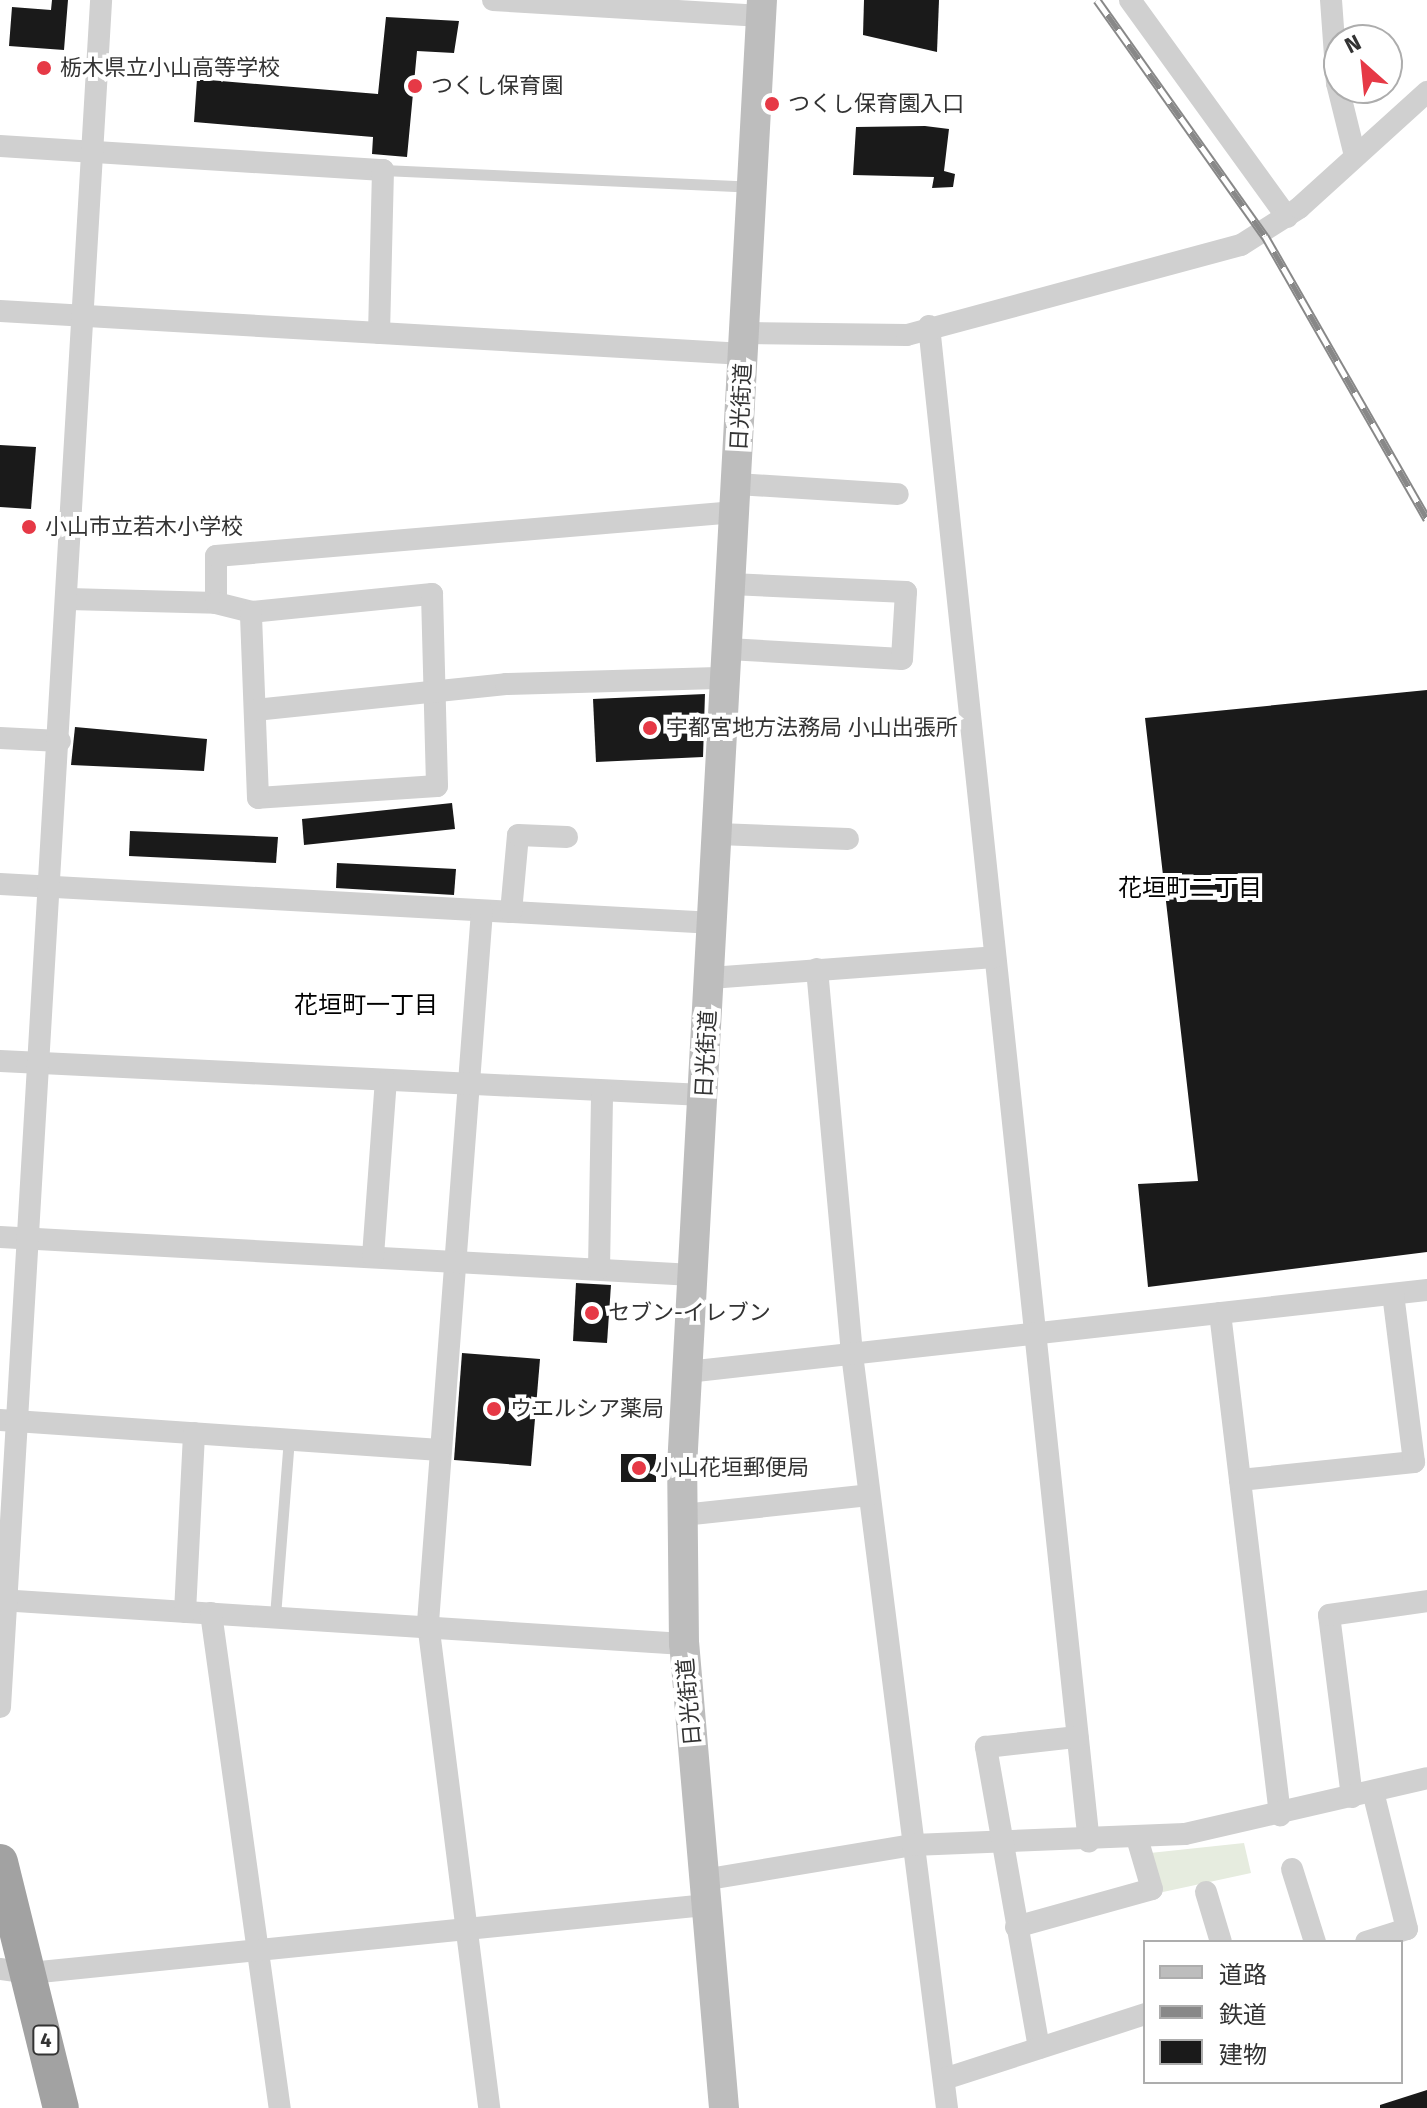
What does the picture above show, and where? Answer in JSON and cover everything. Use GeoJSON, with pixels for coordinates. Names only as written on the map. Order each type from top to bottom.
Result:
{"type":"FeatureCollection","features":[{"type":"Feature","properties":{"kind":"highway","name":"4"},"geometry":{"type":"LineString","coordinates":[[0,1862],[15,1971],[61,2108]]}},
{"type":"Feature","properties":{"kind":"main road","name":"日光街道"},"geometry":{"type":"LineString","coordinates":[[724,2108],[684,1644],[683,1515],[687,1372],[762,8]]}},
{"type":"Feature","properties":{"kind":"street"},"geometry":{"type":"LineString","coordinates":[[1,1696],[10,1421],[30,1239],[53,887],[101,0]]}},
{"type":"Feature","properties":{"kind":"street"},"geometry":{"type":"LineString","coordinates":[[493,0],[762,8]]}},
{"type":"Feature","properties":{"kind":"street"},"geometry":{"type":"LineString","coordinates":[[1130,0],[1287,217]]}},
{"type":"Feature","properties":{"kind":"street"},"geometry":{"type":"LineString","coordinates":[[1331,0],[1337,83],[1355,156]]}},
{"type":"Feature","properties":{"kind":"street"},"geometry":{"type":"LineString","coordinates":[[0,311],[85,320],[379,333],[744,343],[907,335],[929,326],[1241,245],[1287,217],[1427,92]]}},
{"type":"Feature","properties":{"kind":"street"},"geometry":{"type":"LineString","coordinates":[[0,146],[383,170],[379,333]]}},
{"type":"Feature","properties":{"kind":"street"},"geometry":{"type":"LineString","coordinates":[[929,326],[1032,1336],[1089,1842]]}},
{"type":"Feature","properties":{"kind":"street"},"geometry":{"type":"LineString","coordinates":[[216,603],[216,556],[736,498],[898,494]]}},
{"type":"Feature","properties":{"kind":"street"},"geometry":{"type":"LineString","coordinates":[[255,710],[727,664],[902,659],[906,592],[731,584]]}},
{"type":"Feature","properties":{"kind":"street"},"geometry":{"type":"LineString","coordinates":[[68,599],[216,603],[251,612],[432,594],[437,786],[317,798],[258,798],[251,612]]}},
{"type":"Feature","properties":{"kind":"street"},"geometry":{"type":"LineString","coordinates":[[0,738],[60,741]]}},
{"type":"Feature","properties":{"kind":"street"},"geometry":{"type":"LineString","coordinates":[[718,834],[848,839]]}},
{"type":"Feature","properties":{"kind":"street"},"geometry":{"type":"LineString","coordinates":[[511,912],[518,835],[567,837]]}},
{"type":"Feature","properties":{"kind":"street"},"geometry":{"type":"LineString","coordinates":[[0,884],[714,923]]}},
{"type":"Feature","properties":{"kind":"street"},"geometry":{"type":"LineString","coordinates":[[482,911],[428,1623],[464,1930],[489,2108]]}},
{"type":"Feature","properties":{"kind":"street"},"geometry":{"type":"LineString","coordinates":[[710,978],[994,957]]}},
{"type":"Feature","properties":{"kind":"street"},"geometry":{"type":"LineString","coordinates":[[817,969],[852,1354],[947,2108]]}},
{"type":"Feature","properties":{"kind":"street"},"geometry":{"type":"LineString","coordinates":[[0,1061],[703,1095]]}},
{"type":"Feature","properties":{"kind":"street"},"geometry":{"type":"LineString","coordinates":[[373,1256],[386,1081]]}},
{"type":"Feature","properties":{"kind":"street"},"geometry":{"type":"LineString","coordinates":[[599,1269],[602,1091]]}},
{"type":"Feature","properties":{"kind":"street"},"geometry":{"type":"LineString","coordinates":[[0,1237],[457,1259],[693,1275]]}},
{"type":"Feature","properties":{"kind":"street"},"geometry":{"type":"LineString","coordinates":[[687,1372],[1427,1290]]}},
{"type":"Feature","properties":{"kind":"street"},"geometry":{"type":"LineString","coordinates":[[1240,1480],[1414,1462],[1393,1294]]}},
{"type":"Feature","properties":{"kind":"street"},"geometry":{"type":"LineString","coordinates":[[1220,1313],[1280,1815]]}},
{"type":"Feature","properties":{"kind":"street"},"geometry":{"type":"LineString","coordinates":[[10,1421],[440,1450]]}},
{"type":"Feature","properties":{"kind":"street"},"geometry":{"type":"LineString","coordinates":[[185,1612],[194,1433]]}},
{"type":"Feature","properties":{"kind":"street"},"geometry":{"type":"LineString","coordinates":[[683,1515],[869,1495]]}},
{"type":"Feature","properties":{"kind":"street"},"geometry":{"type":"LineString","coordinates":[[6,1600],[428,1623],[684,1644]]}},
{"type":"Feature","properties":{"kind":"street"},"geometry":{"type":"LineString","coordinates":[[1372,1940],[1407,1929],[1362,1794],[1329,1615],[1427,1601]]}},
{"type":"Feature","properties":{"kind":"street"},"geometry":{"type":"LineString","coordinates":[[211,1613],[280,2108]]}},
{"type":"Feature","properties":{"kind":"street"},"geometry":{"type":"LineString","coordinates":[[1039,2048],[1000,1844],[986,1747],[1077,1737]]}},
{"type":"Feature","properties":{"kind":"street"},"geometry":{"type":"LineString","coordinates":[[15,1971],[464,1930],[704,1893],[913,1845],[1089,1842],[1137,1838],[1280,1815],[1362,1794],[1426,1784]]}},
{"type":"Feature","properties":{"kind":"street"},"geometry":{"type":"LineString","coordinates":[[1016,1927],[1152,1889],[1137,1838]]}},
{"type":"Feature","properties":{"kind":"street"},"geometry":{"type":"LineString","coordinates":[[1292,1869],[1314,1940]]}},
{"type":"Feature","properties":{"kind":"street"},"geometry":{"type":"LineString","coordinates":[[1206,1892],[1220,1940]]}},
{"type":"Feature","properties":{"kind":"street"},"geometry":{"type":"LineString","coordinates":[[944,2079],[1143,2015]]}},
{"type":"Feature","properties":{"kind":"lane"},"geometry":{"type":"LineString","coordinates":[[383,170],[753,188]]}},
{"type":"Feature","properties":{"kind":"lane"},"geometry":{"type":"LineString","coordinates":[[275,1616],[289,1440]]}},
{"type":"Feature","properties":{"kind":"shaded area"},"geometry":{"type":"Polygon","coordinates":[[[1244,1843],[1251,1873],[1163,1892],[1150,1853],[1244,1843]]]}},
{"type":"Feature","properties":{"kind":"building"},"geometry":{"type":"Polygon","coordinates":[[[52,0],[68,0],[64,50],[9,46],[12,7],[51,10],[52,0]]]}},
{"type":"Feature","properties":{"kind":"building"},"geometry":{"type":"Polygon","coordinates":[[[864,0],[939,0],[937,52],[863,35],[864,0]]]}},
{"type":"Feature","properties":{"kind":"building"},"geometry":{"type":"Polygon","coordinates":[[[386,17],[459,21],[454,53],[417,51],[407,157],[372,154],[373,137],[194,122],[197,79],[378,94],[386,17]]]}},
{"type":"Feature","properties":{"kind":"building"},"geometry":{"type":"Polygon","coordinates":[[[925,126],[949,129],[944,171],[955,174],[953,187],[932,188],[934,177],[853,175],[856,127],[925,126]]]}},
{"type":"Feature","properties":{"kind":"building"},"geometry":{"type":"Polygon","coordinates":[[[0,445],[36,447],[31,509],[0,507],[0,445]]]}},
{"type":"Feature","properties":{"kind":"building"},"geometry":{"type":"Polygon","coordinates":[[[1427,690],[1427,1252],[1148,1287],[1138,1184],[1198,1181],[1145,718],[1427,690]]]}},
{"type":"Feature","properties":{"kind":"building","name":"宇都宮地方法務局 小山出張所"},"geometry":{"type":"Polygon","coordinates":[[[705,694],[703,757],[596,762],[593,699],[705,694]]]}},
{"type":"Feature","properties":{"kind":"building"},"geometry":{"type":"Polygon","coordinates":[[[75,727],[207,739],[204,771],[71,765],[75,727]]]}},
{"type":"Feature","properties":{"kind":"building"},"geometry":{"type":"Polygon","coordinates":[[[452,803],[455,829],[304,845],[302,819],[452,803]]]}},
{"type":"Feature","properties":{"kind":"building"},"geometry":{"type":"Polygon","coordinates":[[[130,831],[278,837],[276,863],[129,856],[130,831]]]}},
{"type":"Feature","properties":{"kind":"building"},"geometry":{"type":"Polygon","coordinates":[[[337,863],[456,869],[454,895],[336,888],[337,863]]]}},
{"type":"Feature","properties":{"kind":"building","name":"セブン-イレブン"},"geometry":{"type":"Polygon","coordinates":[[[576,1283],[611,1285],[607,1343],[573,1341],[576,1283]]]}},
{"type":"Feature","properties":{"kind":"building","name":"ウエルシア薬局"},"geometry":{"type":"Polygon","coordinates":[[[462,1353],[540,1359],[531,1466],[454,1460],[462,1353]]]}},
{"type":"Feature","properties":{"kind":"building","name":"小山花垣郵便局"},"geometry":{"type":"Polygon","coordinates":[[[621,1454],[656,1454],[656,1482],[621,1482],[621,1454]]]}},
{"type":"Feature","properties":{"kind":"building"},"geometry":{"type":"Polygon","coordinates":[[[1427,2090],[1427,2108],[1380,2108],[1380,2105],[1427,2090]]]}},
{"type":"Feature","properties":{"kind":"railway"},"geometry":{"type":"LineString","coordinates":[[1097,0],[1265,236],[1427,519]]}},
{"type":"Feature","properties":{"kind":"place","name":"栃木県立小山高等学校"},"geometry":{"type":"Point","coordinates":[44,68]}},
{"type":"Feature","properties":{"kind":"place","name":"つくし保育園"},"geometry":{"type":"Point","coordinates":[415,86]}},
{"type":"Feature","properties":{"kind":"place","name":"つくし保育園入口"},"geometry":{"type":"Point","coordinates":[772,104]}},
{"type":"Feature","properties":{"kind":"place","name":"小山市立若木小学校"},"geometry":{"type":"Point","coordinates":[29,527]}},
{"type":"Feature","properties":{"kind":"place","name":"宇都宮地方法務局 小山出張所"},"geometry":{"type":"Point","coordinates":[650,728]}},
{"type":"Feature","properties":{"kind":"place","name":"セブン-イレブン"},"geometry":{"type":"Point","coordinates":[592,1313]}},
{"type":"Feature","properties":{"kind":"place","name":"ウエルシア薬局"},"geometry":{"type":"Point","coordinates":[494,1409]}},
{"type":"Feature","properties":{"kind":"place","name":"小山花垣郵便局"},"geometry":{"type":"Point","coordinates":[639,1468]}},
{"type":"Feature","properties":{"kind":"district","name":"花垣町二丁目"},"geometry":{"type":"Point","coordinates":[1190,889]}},
{"type":"Feature","properties":{"kind":"district","name":"花垣町一丁目"},"geometry":{"type":"Point","coordinates":[366,1006]}}]}
